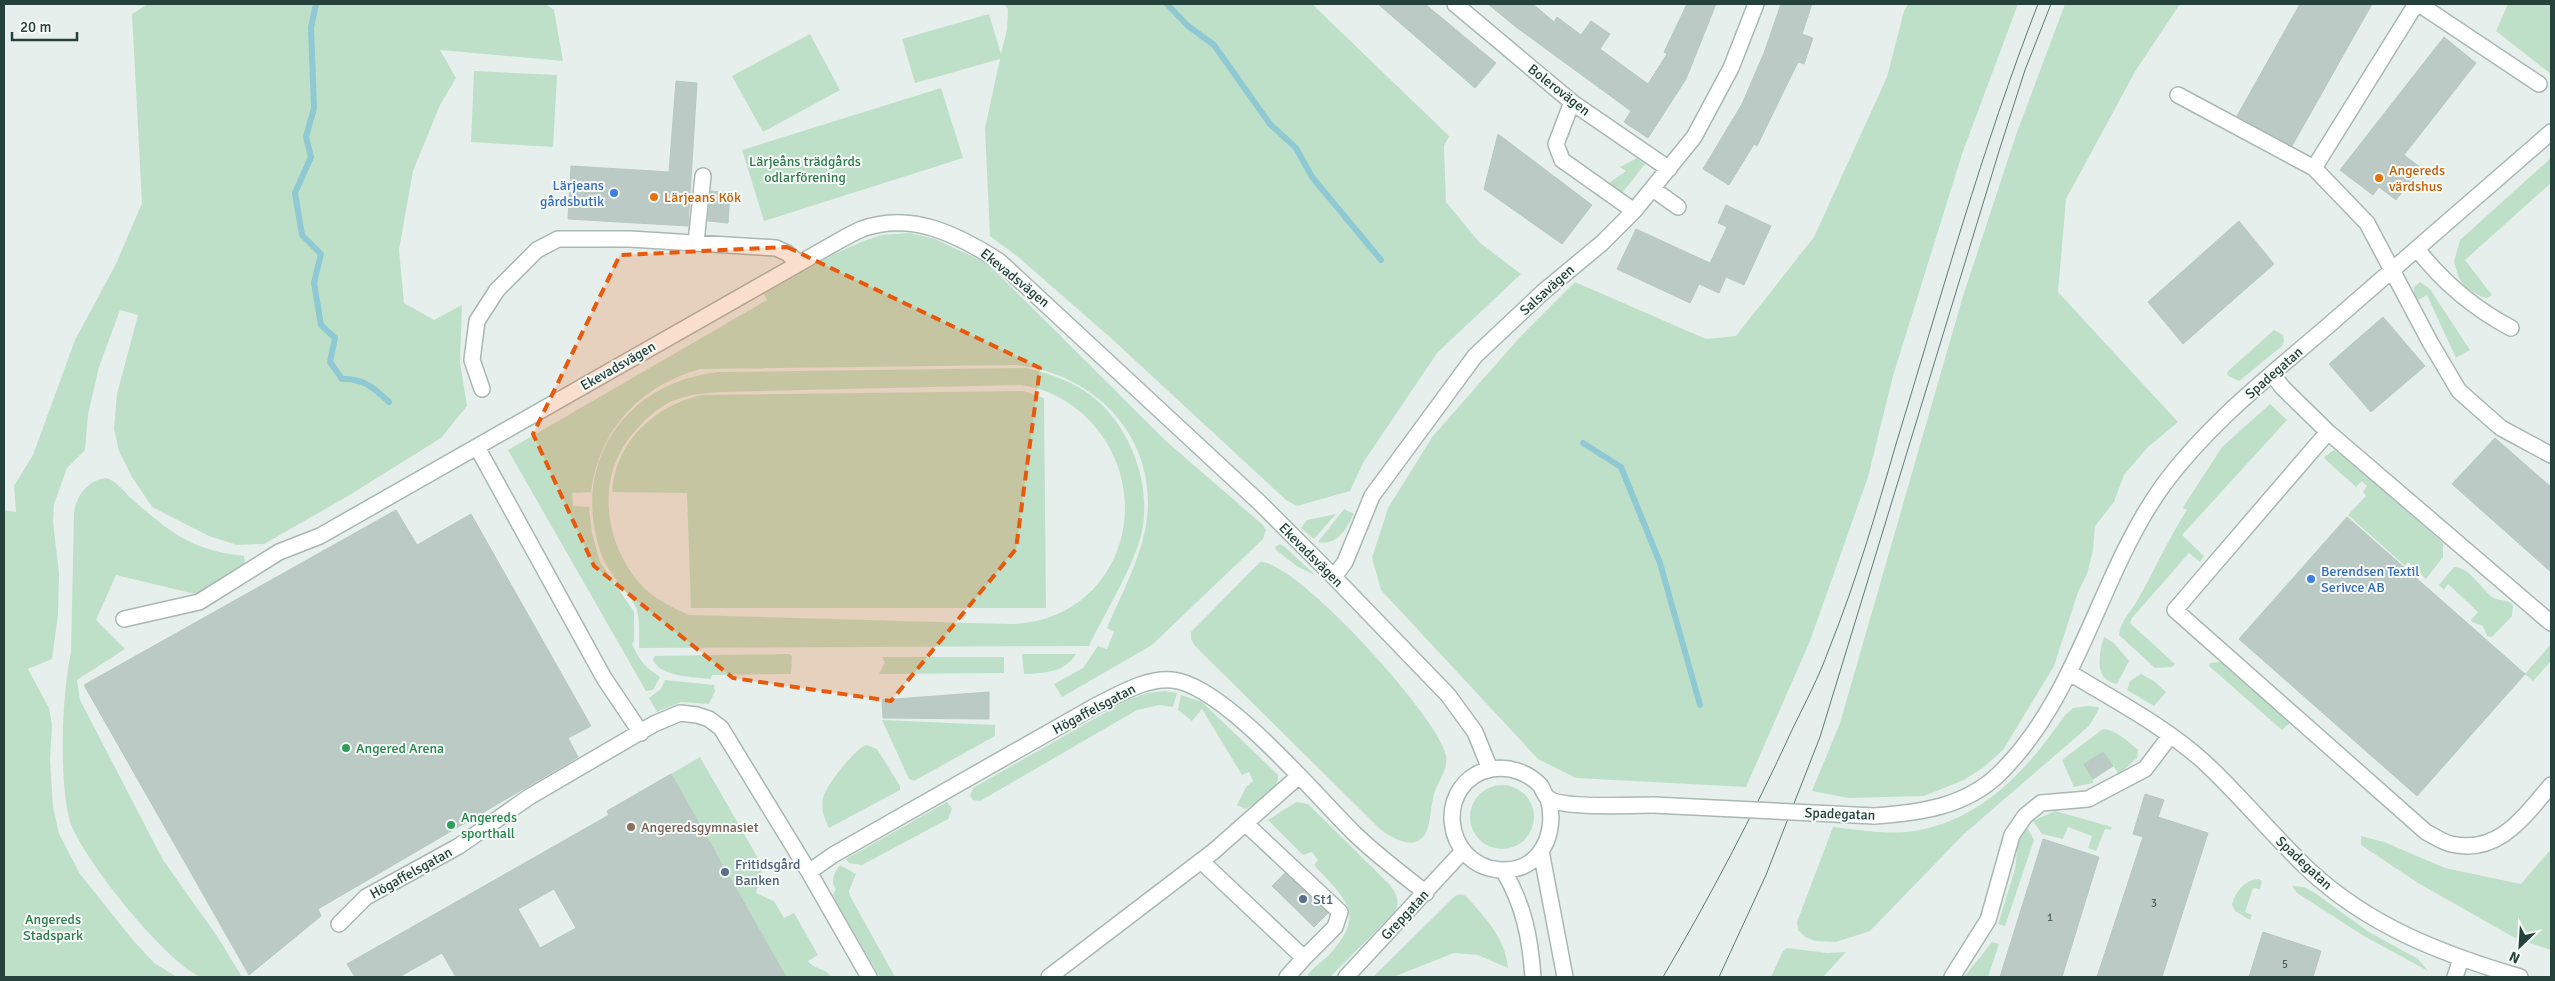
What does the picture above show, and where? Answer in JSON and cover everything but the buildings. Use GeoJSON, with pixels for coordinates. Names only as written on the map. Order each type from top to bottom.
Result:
{"type":"FeatureCollection","features":[{"type":"Feature","properties":{"kind":"street","name":"Bolerovägen"},"geometry":{"type":"LineString","coordinates":[[1455,4],[1572,102],[1669,169]]}},
{"type":"Feature","properties":{"kind":"street","name":"Salsavägen"},"geometry":{"type":"LineString","coordinates":[[1334,577],[1345,562],[1372,496],[1476,356],[1543,292],[1602,243],[1634,211],[1669,169],[1709,111],[1731,68],[1756,4]]}},
{"type":"Feature","properties":{"kind":"street"},"geometry":{"type":"LineString","coordinates":[[2314,168],[2418,4],[2539,84]]}},
{"type":"Feature","properties":{"kind":"street"},"geometry":{"type":"LineString","coordinates":[[2178,95],[2314,168],[2367,223],[2391,271],[2459,391],[2501,428],[2551,455]]}},
{"type":"Feature","properties":{"kind":"street"},"geometry":{"type":"LineString","coordinates":[[1572,102],[1556,144],[1562,160],[1634,211]]}},
{"type":"Feature","properties":{"kind":"street","name":"Spadegatan"},"geometry":{"type":"LineString","coordinates":[[1548,798],[1569,804],[1653,805],[1874,816],[1936,808],[1976,792],[1997,775],[2029,742],[2070,673],[2111,582],[2148,510],[2162,487],[2186,455],[2272,374],[2551,132]]}},
{"type":"Feature","properties":{"kind":"street"},"geometry":{"type":"LineString","coordinates":[[696,242],[703,176]]}},
{"type":"Feature","properties":{"kind":"street"},"geometry":{"type":"LineString","coordinates":[[1653,189],[1678,207]]}},
{"type":"Feature","properties":{"kind":"street","name":"Ekevadsvägen"},"geometry":{"type":"LineString","coordinates":[[124,619],[200,602],[279,552],[320,536],[862,229],[912,222],[934,227],[970,243],[999,261],[1260,503],[1448,695],[1475,732],[1490,769]]}},
{"type":"Feature","properties":{"kind":"street"},"geometry":{"type":"LineString","coordinates":[[482,389],[472,360],[477,321],[497,290],[537,250],[558,239],[582,237],[776,248],[787,253],[799,263]]}},
{"type":"Feature","properties":{"kind":"street"},"geometry":{"type":"LineString","coordinates":[[2417,249],[2428,262],[2483,313],[2511,328]]}},
{"type":"Feature","properties":{"kind":"street"},"geometry":{"type":"LineString","coordinates":[[2272,374],[2283,388],[2328,432],[2551,623]]}},
{"type":"Feature","properties":{"kind":"street"},"geometry":{"type":"LineString","coordinates":[[2328,432],[2175,610],[2426,832],[2450,844],[2485,846],[2516,826],[2551,785]]}},
{"type":"Feature","properties":{"kind":"street"},"geometry":{"type":"LineString","coordinates":[[477,447],[604,678],[641,733]]}},
{"type":"Feature","properties":{"kind":"street","name":"Spadegatan"},"geometry":{"type":"LineString","coordinates":[[2070,673],[2170,736],[2202,760],[2310,871],[2345,900],[2386,926],[2424,945],[2460,959],[2520,977]]}},
{"type":"Feature","properties":{"kind":"street","name":"Högaffelsgatan"},"geometry":{"type":"LineString","coordinates":[[809,872],[833,855],[1097,705],[1142,684],[1172,680],[1188,684],[1216,698],[1299,776],[1356,834],[1426,893]]}},
{"type":"Feature","properties":{"kind":"street","name":"Högaffelsgatan"},"geometry":{"type":"LineString","coordinates":[[339,924],[366,897],[459,846],[536,792],[680,713],[698,714],[721,728],[809,872],[868,977]]}},
{"type":"Feature","properties":{"kind":"street"},"geometry":{"type":"LineString","coordinates":[[1952,977],[1988,920],[2012,835],[2025,816],[2041,803],[2088,799],[2145,769],[2170,736]]}},
{"type":"Feature","properties":{"kind":"street"},"geometry":{"type":"LineString","coordinates":[[1490,769],[1518,770],[1531,777],[1548,798],[1552,811],[1549,839],[1542,851],[1525,864],[1504,870],[1481,865],[1463,851],[1454,836],[1451,819],[1454,802],[1462,787],[1475,776],[1490,769]]}},
{"type":"Feature","properties":{"kind":"street"},"geometry":{"type":"LineString","coordinates":[[1050,977],[1201,861],[1246,824],[1299,776]]}},
{"type":"Feature","properties":{"kind":"street"},"geometry":{"type":"LineString","coordinates":[[1246,824],[1340,912],[1335,927],[1287,977]]}},
{"type":"Feature","properties":{"kind":"street","name":"Grepgatan"},"geometry":{"type":"LineString","coordinates":[[1346,977],[1463,851]]}},
{"type":"Feature","properties":{"kind":"street"},"geometry":{"type":"LineString","coordinates":[[1542,851],[1565,977]]}},
{"type":"Feature","properties":{"kind":"street"},"geometry":{"type":"LineString","coordinates":[[1201,861],[1304,958]]}},
{"type":"Feature","properties":{"kind":"street"},"geometry":{"type":"LineString","coordinates":[[1504,870],[1517,894],[1528,930],[1534,977]]}},
{"type":"Feature","properties":{"kind":"street"},"geometry":{"type":"LineString","coordinates":[[2455,977],[2460,959]]}},
{"type":"Feature","properties":{"kind":"highlighted area"},"geometry":{"type":"Polygon","coordinates":[[[787,247],[1040,368],[1016,549],[891,701],[733,678],[594,566],[533,434],[620,255],[787,247]]]}},
{"type":"Feature","properties":{"kind":"green space","name":"Angereds Stadspark"},"geometry":{"type":"Polygon","coordinates":[[[148,4],[546,4],[554,10],[563,61],[440,50],[456,78],[440,105],[413,171],[399,250],[404,303],[434,320],[462,305],[460,362],[467,406],[441,438],[348,496],[264,544],[237,545],[209,536],[152,507],[132,477],[119,451],[114,429],[117,394],[138,315],[120,310],[99,367],[88,414],[85,450],[67,468],[54,504],[53,522],[59,573],[58,615],[52,659],[28,669],[49,708],[52,725],[50,760],[53,807],[59,834],[80,874],[132,939],[154,963],[177,977],[4,977],[4,510],[16,512],[14,486],[33,455],[75,340],[116,264],[142,203],[132,14],[148,4]]]}},
{"type":"Feature","properties":{"kind":"green space"},"geometry":{"type":"Polygon","coordinates":[[[1004,4],[1312,4],[1449,136],[1444,146],[1446,202],[1480,243],[1521,274],[1437,353],[1363,463],[1350,491],[1297,506],[1286,500],[1112,339],[1017,256],[990,236],[985,128],[1000,59],[915,83],[902,39],[989,14],[1001,54],[1007,29],[1008,9],[1004,4]]]}},
{"type":"Feature","properties":{"kind":"green space"},"geometry":{"type":"Polygon","coordinates":[[[1908,4],[2018,4],[1962,154],[1893,376],[1868,477],[1810,641],[1746,787],[1576,778],[1538,759],[1381,590],[1372,558],[1388,508],[1433,436],[1520,337],[1575,282],[1706,339],[1736,336],[1814,237],[1887,77],[1904,11],[1908,4]]]}},
{"type":"Feature","properties":{"kind":"green space"},"geometry":{"type":"Polygon","coordinates":[[[2065,4],[2180,4],[2136,70],[2066,199],[2058,292],[2178,422],[2148,447],[2124,475],[2114,502],[2095,526],[2093,551],[2087,574],[2078,592],[2054,666],[2003,750],[1984,767],[1964,780],[1924,796],[1848,798],[1812,791],[1840,723],[1963,296],[2016,135],[2065,4]]]}},
{"type":"Feature","properties":{"kind":"green space"},"geometry":{"type":"Polygon","coordinates":[[[2508,4],[2551,4],[2551,74],[2496,31],[2508,4]]]}},
{"type":"Feature","properties":{"kind":"green space"},"geometry":{"type":"Polygon","coordinates":[[[810,34],[840,90],[763,132],[732,76],[810,34]]]}},
{"type":"Feature","properties":{"kind":"green space"},"geometry":{"type":"Polygon","coordinates":[[[474,71],[557,75],[553,147],[471,142],[474,71]]]}},
{"type":"Feature","properties":{"kind":"green space","name":"Lärjeåns trädgårds odlarförening"},"geometry":{"type":"Polygon","coordinates":[[[941,88],[963,158],[764,221],[742,150],[941,88]]]}},
{"type":"Feature","properties":{"kind":"green space"},"geometry":{"type":"Polygon","coordinates":[[[1637,158],[1645,164],[1622,193],[1609,183],[1626,171],[1620,167],[1637,158]]]}},
{"type":"Feature","properties":{"kind":"green space"},"geometry":{"type":"Polygon","coordinates":[[[2551,158],[2551,183],[2465,260],[2492,295],[2487,298],[2480,296],[2465,287],[2459,278],[2454,262],[2460,240],[2551,158]]]}},
{"type":"Feature","properties":{"kind":"green space"},"geometry":{"type":"Polygon","coordinates":[[[910,233],[935,239],[988,264],[1167,442],[1263,525],[1266,530],[1263,539],[1152,645],[1062,697],[1054,684],[1083,668],[1098,646],[1107,649],[1114,632],[1107,628],[1135,564],[1146,525],[1148,494],[1143,465],[1132,439],[1116,416],[1096,397],[1072,381],[1044,371],[1015,365],[701,369],[679,376],[660,386],[642,398],[626,413],[603,448],[591,492],[572,493],[573,506],[589,507],[592,533],[600,562],[634,612],[634,641],[632,644],[643,663],[660,677],[653,690],[646,691],[508,450],[767,300],[764,294],[834,254],[882,235],[910,233]]]}},
{"type":"Feature","properties":{"kind":"green space"},"geometry":{"type":"Polygon","coordinates":[[[2420,282],[2430,289],[2470,350],[2456,358],[2427,295],[2414,302],[2414,287],[2420,282]]]}},
{"type":"Feature","properties":{"kind":"green space"},"geometry":{"type":"Polygon","coordinates":[[[2274,330],[2283,335],[2284,341],[2282,346],[2239,381],[2228,376],[2227,372],[2274,330]]]}},
{"type":"Feature","properties":{"kind":"green space"},"geometry":{"type":"Polygon","coordinates":[[[1026,368],[1067,381],[1086,392],[1103,406],[1124,434],[1138,467],[1144,502],[1144,519],[1136,550],[1124,578],[1089,646],[639,648],[637,610],[605,563],[594,523],[593,491],[599,461],[612,434],[631,411],[655,393],[684,379],[718,372],[1026,368]],[[1020,385],[723,392],[693,395],[675,400],[649,417],[636,430],[623,448],[614,468],[609,488],[609,510],[612,531],[630,571],[644,588],[665,603],[689,615],[1008,624],[1046,618],[1078,602],[1102,579],[1118,550],[1125,517],[1122,482],[1110,449],[1087,418],[1073,406],[1048,392],[1020,385]]]}},
{"type":"Feature","properties":{"kind":"green space"},"geometry":{"type":"Polygon","coordinates":[[[1023,391],[1044,398],[1046,608],[691,608],[687,493],[612,492],[615,474],[621,457],[629,442],[640,428],[669,407],[702,395],[1023,391]]]}},
{"type":"Feature","properties":{"kind":"green space"},"geometry":{"type":"Polygon","coordinates":[[[2270,404],[2287,420],[2182,535],[2204,556],[2200,562],[2189,553],[2132,618],[2130,623],[2175,664],[2172,667],[2155,668],[2119,635],[2122,625],[2187,510],[2183,508],[2185,504],[2222,447],[2270,404]]]}},
{"type":"Feature","properties":{"kind":"green space"},"geometry":{"type":"Polygon","coordinates":[[[2334,450],[2348,459],[2443,543],[2443,557],[2426,579],[2408,562],[2405,566],[2348,515],[2366,496],[2363,492],[2367,486],[2362,481],[2356,487],[2326,460],[2324,457],[2334,450]]]}},
{"type":"Feature","properties":{"kind":"green space"},"geometry":{"type":"Polygon","coordinates":[[[106,478],[117,484],[159,522],[183,538],[210,549],[244,556],[245,566],[199,595],[116,575],[96,620],[125,649],[77,680],[80,700],[163,860],[217,936],[242,977],[216,979],[201,977],[186,968],[168,952],[147,931],[106,881],[88,856],[69,818],[64,781],[63,735],[65,690],[71,652],[74,512],[84,489],[100,479],[106,478]]]}},
{"type":"Feature","properties":{"kind":"green space"},"geometry":{"type":"Polygon","coordinates":[[[1344,509],[1354,514],[1344,531],[1336,539],[1325,543],[1318,542],[1344,509]]]}},
{"type":"Feature","properties":{"kind":"green space"},"geometry":{"type":"Polygon","coordinates":[[[1336,514],[1314,539],[1301,528],[1307,520],[1336,514]]]}},
{"type":"Feature","properties":{"kind":"green space"},"geometry":{"type":"Polygon","coordinates":[[[1280,544],[1315,575],[1298,567],[1276,550],[1275,547],[1280,544]]]}},
{"type":"Feature","properties":{"kind":"green space"},"geometry":{"type":"Polygon","coordinates":[[[1260,562],[1278,568],[1303,586],[1333,612],[1394,677],[1437,736],[1447,760],[1443,775],[1434,794],[1428,827],[1425,835],[1420,840],[1407,842],[1399,840],[1380,829],[1195,646],[1191,639],[1191,632],[1260,562]]]}},
{"type":"Feature","properties":{"kind":"green space"},"geometry":{"type":"Polygon","coordinates":[[[2454,567],[2465,570],[2494,598],[2508,601],[2513,605],[2512,616],[2492,637],[2487,636],[2483,626],[2472,622],[2471,620],[2478,612],[2448,584],[2444,590],[2439,585],[2454,567]]]}},
{"type":"Feature","properties":{"kind":"green space"},"geometry":{"type":"Polygon","coordinates":[[[2104,637],[2114,643],[2129,661],[2117,684],[2104,677],[2101,671],[2100,658],[2104,637]]]}},
{"type":"Feature","properties":{"kind":"green space"},"geometry":{"type":"Polygon","coordinates":[[[2551,644],[2551,661],[2533,681],[2525,674],[2551,644]]]}},
{"type":"Feature","properties":{"kind":"green space"},"geometry":{"type":"Polygon","coordinates":[[[789,654],[792,656],[791,674],[712,675],[711,679],[670,673],[657,666],[653,660],[655,656],[789,654]]]}},
{"type":"Feature","properties":{"kind":"green space"},"geometry":{"type":"Polygon","coordinates":[[[1022,654],[1076,654],[1066,665],[1053,671],[1024,674],[1022,654]]]}},
{"type":"Feature","properties":{"kind":"green space"},"geometry":{"type":"Polygon","coordinates":[[[882,657],[1004,657],[1004,673],[879,674],[885,662],[882,657]]]}},
{"type":"Feature","properties":{"kind":"green space"},"geometry":{"type":"Polygon","coordinates":[[[2220,662],[2290,723],[2282,730],[2209,666],[2210,663],[2220,662]]]}},
{"type":"Feature","properties":{"kind":"green space"},"geometry":{"type":"Polygon","coordinates":[[[2141,674],[2154,681],[2166,692],[2154,706],[2127,690],[2130,681],[2141,674]]]}},
{"type":"Feature","properties":{"kind":"green space"},"geometry":{"type":"Polygon","coordinates":[[[665,680],[714,685],[715,691],[709,704],[681,702],[657,712],[649,698],[661,689],[665,680]]]}},
{"type":"Feature","properties":{"kind":"green space"},"geometry":{"type":"Polygon","coordinates":[[[1165,691],[1177,693],[1173,707],[1160,705],[1137,710],[980,801],[973,800],[970,796],[973,788],[1127,700],[1148,693],[1165,691]]]}},
{"type":"Feature","properties":{"kind":"green space"},"geometry":{"type":"Polygon","coordinates":[[[1181,695],[1202,702],[1278,775],[1278,780],[1267,795],[1245,809],[1237,805],[1246,787],[1253,781],[1249,772],[1242,775],[1202,709],[1192,721],[1178,710],[1181,695]]]}},
{"type":"Feature","properties":{"kind":"green space"},"geometry":{"type":"Polygon","coordinates":[[[2098,707],[2099,709],[2089,726],[1964,834],[1870,931],[1836,942],[1815,941],[1805,937],[1798,930],[1797,922],[1833,827],[1876,832],[1909,832],[1944,823],[1966,814],[2004,787],[2021,771],[2065,715],[2073,708],[2098,707]]]}},
{"type":"Feature","properties":{"kind":"green space"},"geometry":{"type":"Polygon","coordinates":[[[882,720],[995,725],[995,736],[914,781],[909,779],[882,720]]]}},
{"type":"Feature","properties":{"kind":"green space"},"geometry":{"type":"Polygon","coordinates":[[[2103,729],[2117,734],[2131,743],[2138,750],[2137,758],[2119,774],[2103,752],[2084,764],[2093,779],[2093,783],[2074,787],[2062,760],[2103,729]]]}},
{"type":"Feature","properties":{"kind":"green space"},"geometry":{"type":"Polygon","coordinates":[[[866,745],[877,749],[900,786],[900,790],[829,828],[824,817],[822,802],[825,792],[848,761],[866,745]]]}},
{"type":"Feature","properties":{"kind":"green space"},"geometry":{"type":"Polygon","coordinates":[[[700,757],[763,867],[756,893],[774,901],[784,918],[794,913],[818,955],[808,961],[831,977],[786,977],[671,774],[700,757]]]}},
{"type":"Feature","properties":{"kind":"green space"},"geometry":{"type":"Polygon","coordinates":[[[1502,785],[1520,791],[1528,799],[1534,817],[1528,835],[1520,843],[1502,849],[1484,843],[1476,835],[1470,817],[1476,799],[1484,791],[1502,785]]]}},
{"type":"Feature","properties":{"kind":"green space"},"geometry":{"type":"Polygon","coordinates":[[[947,802],[952,809],[948,819],[862,865],[849,863],[846,859],[947,802]]]}},
{"type":"Feature","properties":{"kind":"green space"},"geometry":{"type":"Polygon","coordinates":[[[1296,802],[1308,804],[1389,884],[1398,902],[1394,913],[1330,977],[1307,977],[1341,941],[1347,928],[1348,907],[1335,888],[1314,865],[1318,860],[1312,852],[1303,855],[1268,820],[1296,802]]]}},
{"type":"Feature","properties":{"kind":"green space"},"geometry":{"type":"Polygon","coordinates":[[[2055,811],[2112,827],[2111,830],[2105,829],[2096,851],[2088,848],[2092,836],[2068,827],[2063,839],[2042,834],[2033,821],[2055,811]]]}},
{"type":"Feature","properties":{"kind":"green space"},"geometry":{"type":"Polygon","coordinates":[[[2027,827],[2034,840],[2005,926],[1998,924],[2015,869],[2018,842],[2027,827]]]}},
{"type":"Feature","properties":{"kind":"green space"},"geometry":{"type":"Polygon","coordinates":[[[2361,836],[2384,842],[2445,868],[2521,884],[2551,849],[2551,950],[2515,938],[2418,883],[2361,845],[2361,836]]]}},
{"type":"Feature","properties":{"kind":"green space"},"geometry":{"type":"Polygon","coordinates":[[[840,865],[856,874],[849,891],[850,896],[895,977],[880,977],[837,904],[833,894],[836,889],[833,880],[840,865]]]}},
{"type":"Feature","properties":{"kind":"green space"},"geometry":{"type":"Polygon","coordinates":[[[2259,879],[2262,881],[2260,889],[2253,888],[2245,912],[2252,915],[2250,920],[2235,911],[2232,904],[2236,894],[2245,884],[2259,879]]]}},
{"type":"Feature","properties":{"kind":"green space"},"geometry":{"type":"Polygon","coordinates":[[[2292,886],[2304,887],[2315,893],[2369,932],[2418,959],[2428,971],[2364,936],[2297,893],[2292,886]]]}},
{"type":"Feature","properties":{"kind":"green space"},"geometry":{"type":"Polygon","coordinates":[[[1460,894],[1466,896],[1499,938],[1508,968],[1478,955],[1454,953],[1393,977],[1373,977],[1455,896],[1460,894]]]}},
{"type":"Feature","properties":{"kind":"green space"},"geometry":{"type":"Polygon","coordinates":[[[1992,942],[1999,944],[1988,977],[1964,977],[1992,942]]]}},
{"type":"Feature","properties":{"kind":"green space"},"geometry":{"type":"Polygon","coordinates":[[[1787,948],[1827,953],[1846,952],[1823,977],[1771,977],[1783,951],[1787,948]]]}},
{"type":"Feature","properties":{"kind":"waterway"},"geometry":{"type":"LineString","coordinates":[[316,4],[311,27],[314,108],[306,137],[311,157],[295,193],[302,235],[321,254],[314,283],[321,325],[335,338],[330,362],[342,379],[362,382],[389,402]]}},
{"type":"Feature","properties":{"kind":"waterway"},"geometry":{"type":"LineString","coordinates":[[1167,4],[1188,26],[1214,45],[1270,124],[1296,148],[1312,177],[1381,260]]}},
{"type":"Feature","properties":{"kind":"waterway"},"geometry":{"type":"LineString","coordinates":[[1583,443],[1621,467],[1660,563],[1700,705]]}},
{"type":"Feature","properties":{"kind":"tram line"},"geometry":{"type":"LineString","coordinates":[[1663,977],[1698,917],[1762,793],[1816,680],[1839,624],[1873,522],[1980,168],[2038,4]]}},
{"type":"Feature","properties":{"kind":"tram line"},"geometry":{"type":"LineString","coordinates":[[1719,977],[1766,875],[1820,737],[2000,148],[2025,70],[2051,4]]}},
{"type":"Feature","properties":{"kind":"place","name":"Angereds värdshus"},"geometry":{"type":"Point","coordinates":[2379,178]}},
{"type":"Feature","properties":{"kind":"place","name":"Lärjeans gårdsbutik"},"geometry":{"type":"Point","coordinates":[614,193]}},
{"type":"Feature","properties":{"kind":"place","name":"Lärjeans Kök"},"geometry":{"type":"Point","coordinates":[654,197]}},
{"type":"Feature","properties":{"kind":"place","name":"Berendsen Textil Serivce AB"},"geometry":{"type":"Point","coordinates":[2311,579]}},
{"type":"Feature","properties":{"kind":"place","name":"Angered Arena"},"geometry":{"type":"Point","coordinates":[346,748]}},
{"type":"Feature","properties":{"kind":"place","name":"Angereds sporthall"},"geometry":{"type":"Point","coordinates":[451,825]}},
{"type":"Feature","properties":{"kind":"place","name":"Angeredsgymnasiet"},"geometry":{"type":"Point","coordinates":[631,827]}},
{"type":"Feature","properties":{"kind":"place","name":"Fritidsgård Banken"},"geometry":{"type":"Point","coordinates":[725,872]}},
{"type":"Feature","properties":{"kind":"place","name":"St1"},"geometry":{"type":"Point","coordinates":[1303,899]}}]}
